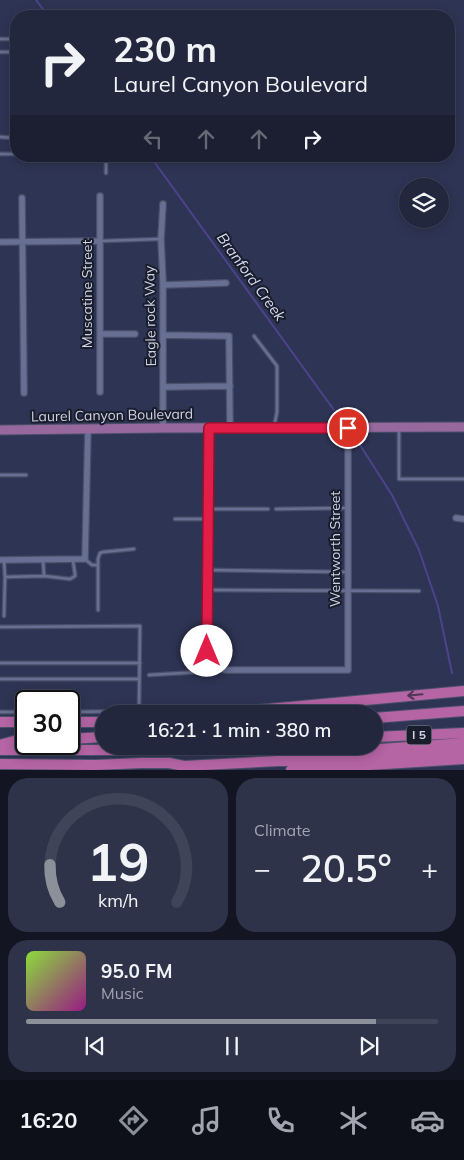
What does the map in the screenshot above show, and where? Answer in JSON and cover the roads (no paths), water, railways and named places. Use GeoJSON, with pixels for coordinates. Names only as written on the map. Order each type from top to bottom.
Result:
{"type":"FeatureCollection","features":[{"type":"Feature","properties":{"kind":"highway"},"geometry":{"type":"LineString","coordinates":[[312,705],[464,691]]}},
{"type":"Feature","properties":{"kind":"highway"},"geometry":{"type":"LineString","coordinates":[[383,717],[464,711]]}},
{"type":"Feature","properties":{"kind":"highway"},"geometry":{"type":"LineString","coordinates":[[0,722],[15,722]]}},
{"type":"Feature","properties":{"kind":"highway"},"geometry":{"type":"LineString","coordinates":[[80,722],[95,722]]}},
{"type":"Feature","properties":{"kind":"highway","name":"I 5"},"geometry":{"type":"LineString","coordinates":[[383,737],[464,733]]}},
{"type":"Feature","properties":{"kind":"highway"},"geometry":{"type":"LineString","coordinates":[[80,738],[95,738]]}},
{"type":"Feature","properties":{"kind":"highway"},"geometry":{"type":"LineString","coordinates":[[0,746],[15,741]]}},
{"type":"Feature","properties":{"kind":"highway"},"geometry":{"type":"LineString","coordinates":[[0,764],[96,765],[169,763],[464,743]]}},
{"type":"Feature","properties":{"kind":"highway"},"geometry":{"type":"LineString","coordinates":[[0,750],[95,750]]}},
{"type":"Feature","properties":{"kind":"highway"},"geometry":{"type":"LineString","coordinates":[[169,763],[184,766],[317,761],[464,751]]}},
{"type":"Feature","properties":{"kind":"highway"},"geometry":{"type":"LineString","coordinates":[[291,770],[464,759]]}},
{"type":"Feature","properties":{"kind":"main road","name":"Laurel Canyon Boulevard"},"geometry":{"type":"LineString","coordinates":[[0,430],[464,427]]}},
{"type":"Feature","properties":{"kind":"street","name":"Muscatine Street"},"geometry":{"type":"LineString","coordinates":[[100,196],[100,392]]}},
{"type":"Feature","properties":{"kind":"street"},"geometry":{"type":"LineString","coordinates":[[22,198],[24,393]]}},
{"type":"Feature","properties":{"kind":"street","name":"Eagle rock Way"},"geometry":{"type":"LineString","coordinates":[[163,204],[161,239],[163,285],[163,428]]}},
{"type":"Feature","properties":{"kind":"street"},"geometry":{"type":"LineString","coordinates":[[0,242],[100,241]]}},
{"type":"Feature","properties":{"kind":"street"},"geometry":{"type":"LineString","coordinates":[[163,285],[226,283]]}},
{"type":"Feature","properties":{"kind":"street"},"geometry":{"type":"LineString","coordinates":[[100,334],[135,334]]}},
{"type":"Feature","properties":{"kind":"street"},"geometry":{"type":"LineString","coordinates":[[163,335],[229,336],[230,428]]}},
{"type":"Feature","properties":{"kind":"street"},"geometry":{"type":"LineString","coordinates":[[164,387],[230,386]]}},
{"type":"Feature","properties":{"kind":"street"},"geometry":{"type":"LineString","coordinates":[[209,428],[207,651],[212,664]]}},
{"type":"Feature","properties":{"kind":"street","name":"Wentworth Street"},"geometry":{"type":"LineString","coordinates":[[212,664],[216,668],[226,670],[348,670],[348,428]]}},
{"type":"Feature","properties":{"kind":"street"},"geometry":{"type":"LineString","coordinates":[[2,560],[85,559],[88,429]]}},
{"type":"Feature","properties":{"kind":"street"},"geometry":{"type":"LineString","coordinates":[[456,518],[464,519]]}},
{"type":"Feature","properties":{"kind":"lane"},"geometry":{"type":"LineString","coordinates":[[106,162],[106,173]]}},
{"type":"Feature","properties":{"kind":"lane"},"geometry":{"type":"LineString","coordinates":[[100,241],[161,239]]}},
{"type":"Feature","properties":{"kind":"lane"},"geometry":{"type":"LineString","coordinates":[[254,336],[277,366],[277,412],[274,428]]}},
{"type":"Feature","properties":{"kind":"lane"},"geometry":{"type":"LineString","coordinates":[[399,427],[399,479],[464,479]]}},
{"type":"Feature","properties":{"kind":"lane"},"geometry":{"type":"LineString","coordinates":[[0,475],[26,474]]}},
{"type":"Feature","properties":{"kind":"lane"},"geometry":{"type":"LineString","coordinates":[[276,509],[348,508]]}},
{"type":"Feature","properties":{"kind":"lane"},"geometry":{"type":"LineString","coordinates":[[208,509],[268,509]]}},
{"type":"Feature","properties":{"kind":"lane"},"geometry":{"type":"LineString","coordinates":[[175,520],[208,519]]}},
{"type":"Feature","properties":{"kind":"lane"},"geometry":{"type":"LineString","coordinates":[[98,610],[98,558],[100,553],[134,549]]}},
{"type":"Feature","properties":{"kind":"lane"},"geometry":{"type":"LineString","coordinates":[[5,577],[44,576],[72,578],[75,574],[72,559]]}},
{"type":"Feature","properties":{"kind":"lane"},"geometry":{"type":"LineString","coordinates":[[85,559],[92,565],[98,566]]}},
{"type":"Feature","properties":{"kind":"lane"},"geometry":{"type":"LineString","coordinates":[[2,560],[5,577],[4,616]]}},
{"type":"Feature","properties":{"kind":"lane"},"geometry":{"type":"LineString","coordinates":[[43,560],[44,576]]}},
{"type":"Feature","properties":{"kind":"lane"},"geometry":{"type":"LineString","coordinates":[[208,570],[348,572]]}},
{"type":"Feature","properties":{"kind":"lane"},"geometry":{"type":"LineString","coordinates":[[207,590],[419,591]]}},
{"type":"Feature","properties":{"kind":"lane"},"geometry":{"type":"LineString","coordinates":[[0,627],[140,626],[139,712],[80,712]]}},
{"type":"Feature","properties":{"kind":"lane"},"geometry":{"type":"LineString","coordinates":[[0,663],[140,663]]}},
{"type":"Feature","properties":{"kind":"lane"},"geometry":{"type":"LineString","coordinates":[[149,675],[200,672],[212,664]]}},
{"type":"Feature","properties":{"kind":"lane"},"geometry":{"type":"LineString","coordinates":[[0,679],[139,679]]}},
{"type":"Feature","properties":{"kind":"lane"},"geometry":{"type":"LineString","coordinates":[[0,712],[15,712]]}},
{"type":"Feature","properties":{"kind":"waterway","name":"Branford Creek"},"geometry":{"type":"LineString","coordinates":[[36,0],[44,10]]}},
{"type":"Feature","properties":{"kind":"waterway","name":"Branford Creek"},"geometry":{"type":"LineString","coordinates":[[154,162],[334,410]]}},
{"type":"Feature","properties":{"kind":"waterway","name":"Branford Creek"},"geometry":{"type":"LineString","coordinates":[[360,445],[392,495],[419,550],[438,606],[452,673]]}}]}
